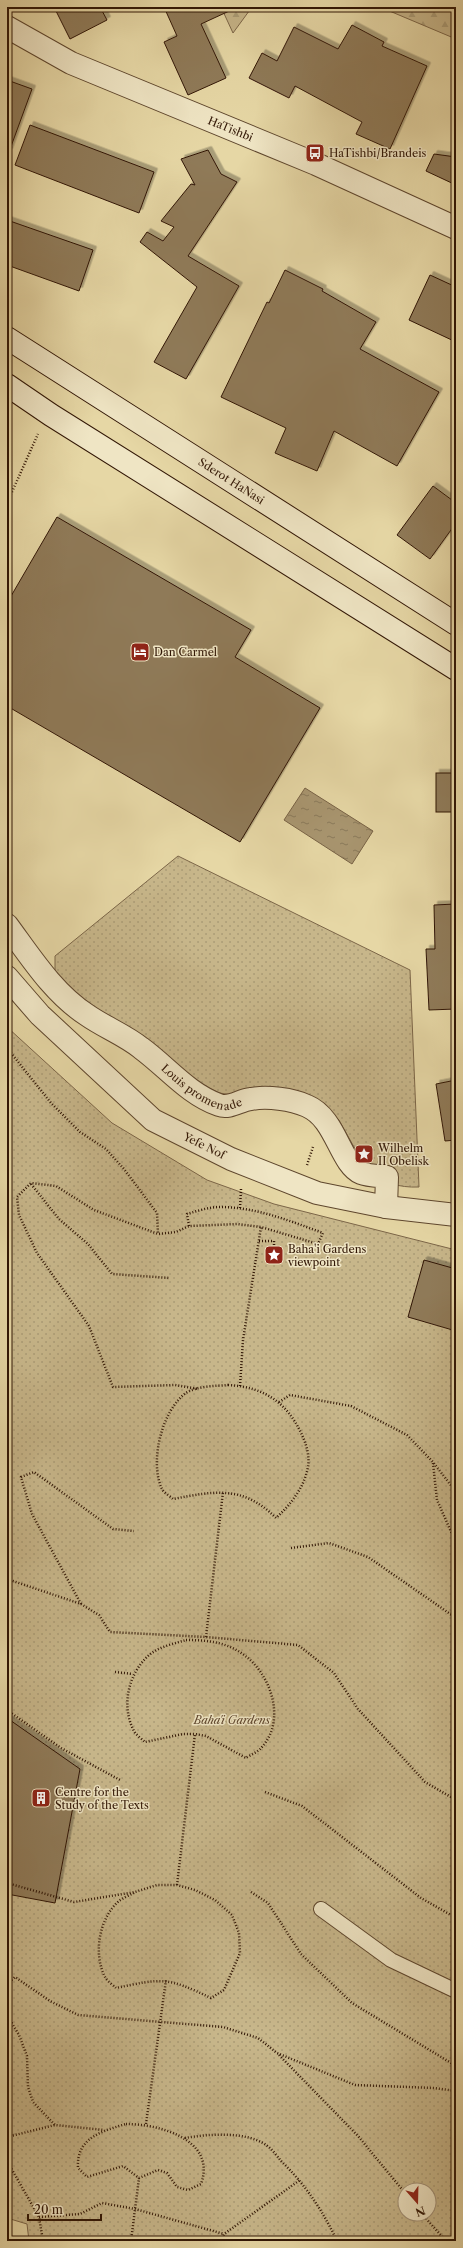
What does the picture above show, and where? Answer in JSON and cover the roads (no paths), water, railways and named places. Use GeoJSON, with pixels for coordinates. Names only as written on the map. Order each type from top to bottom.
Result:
{"type":"FeatureCollection","features":[{"type":"Feature","properties":{"kind":"street","name":"HaTishbi"},"geometry":{"type":"LineString","coordinates":[[7,27],[71,63],[316,164],[456,228]]}},
{"type":"Feature","properties":{"kind":"street","name":"Sderot HaNasi"},"geometry":{"type":"LineString","coordinates":[[7,338],[456,624]]}},
{"type":"Feature","properties":{"kind":"street"},"geometry":{"type":"LineString","coordinates":[[7,385],[58,419],[456,669]]}},
{"type":"Feature","properties":{"kind":"street","name":"Louis promenade"},"geometry":{"type":"LineString","coordinates":[[7,924],[47,979],[86,1014],[141,1047],[197,1094],[220,1106],[230,1106],[250,1099],[277,1098],[308,1106],[334,1131],[348,1162],[354,1168],[361,1173],[388,1177],[386,1207]]}},
{"type":"Feature","properties":{"kind":"street","name":"Yefe Nof"},"geometry":{"type":"LineString","coordinates":[[7,976],[40,1015],[153,1120],[231,1158],[317,1193],[352,1202],[456,1215]]}},
{"type":"Feature","properties":{"kind":"lane"},"geometry":{"type":"LineString","coordinates":[[321,1909],[391,1960],[456,1991]]}},
{"type":"Feature","properties":{"kind":"water"},"geometry":{"type":"Polygon","coordinates":[[[305,788],[373,831],[352,864],[284,820],[305,788]]]}},
{"type":"Feature","properties":{"kind":"place","name":"HaTishbi/Brandeis"},"geometry":{"type":"Point","coordinates":[315,153]}},
{"type":"Feature","properties":{"kind":"place","name":"Dan Carmel"},"geometry":{"type":"Point","coordinates":[140,652]}},
{"type":"Feature","properties":{"kind":"place","name":"Wilhelm II Obelisk"},"geometry":{"type":"Point","coordinates":[364,1154]}},
{"type":"Feature","properties":{"kind":"place","name":"Baha'i Gardens viewpoint"},"geometry":{"type":"Point","coordinates":[274,1255]}},
{"type":"Feature","properties":{"kind":"place","name":"Centre for the Study of the Texts"},"geometry":{"type":"Point","coordinates":[41,1798]}},
{"type":"Feature","properties":{"kind":"park label","name":"Baha'i Gardens"},"geometry":{"type":"Point","coordinates":[232,1720]}}]}
